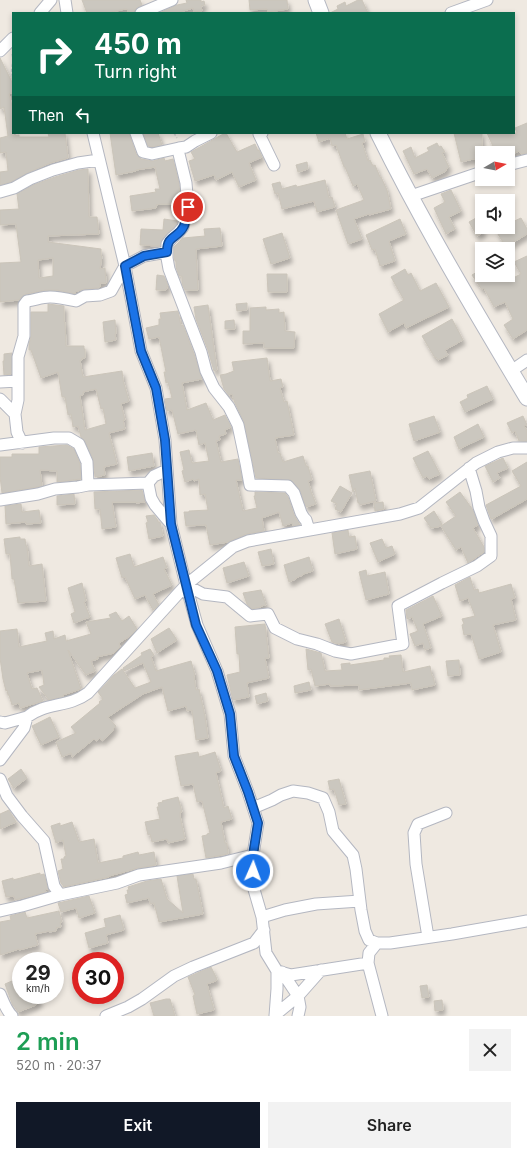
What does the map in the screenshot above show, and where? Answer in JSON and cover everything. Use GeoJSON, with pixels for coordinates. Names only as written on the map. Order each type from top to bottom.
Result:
{"type":"FeatureCollection","features":[{"type":"Feature","properties":{"kind":"main road"},"geometry":{"type":"LineString","coordinates":[[316,0],[321,12]]}},
{"type":"Feature","properties":{"kind":"main road"},"geometry":{"type":"LineString","coordinates":[[378,134],[398,173],[459,283],[527,398]]}},
{"type":"Feature","properties":{"kind":"street"},"geometry":{"type":"LineString","coordinates":[[41,12],[51,0]]}},
{"type":"Feature","properties":{"kind":"street"},"geometry":{"type":"LineString","coordinates":[[64,0],[67,12]]}},
{"type":"Feature","properties":{"kind":"street"},"geometry":{"type":"LineString","coordinates":[[143,12],[172,0]]}},
{"type":"Feature","properties":{"kind":"street"},"geometry":{"type":"LineString","coordinates":[[454,12],[487,0]]}},
{"type":"Feature","properties":{"kind":"street"},"geometry":{"type":"LineString","coordinates":[[92,134],[125,266],[141,351],[156,388],[165,440],[171,524],[196,625],[217,671],[230,714],[234,756],[258,823],[253,855],[253,886],[262,917],[266,953]]}},
{"type":"Feature","properties":{"kind":"street"},"geometry":{"type":"LineString","coordinates":[[136,134],[143,152],[152,154],[186,147],[209,134]]}},
{"type":"Feature","properties":{"kind":"street"},"geometry":{"type":"LineString","coordinates":[[259,134],[274,165]]}},
{"type":"Feature","properties":{"kind":"street"},"geometry":{"type":"LineString","coordinates":[[179,148],[186,183],[188,207],[183,227],[167,244],[169,270],[201,352],[206,371],[214,388],[229,407],[238,425],[250,485],[288,486],[294,493],[309,530]]}},
{"type":"Feature","properties":{"kind":"street"},"geometry":{"type":"LineString","coordinates":[[0,192],[14,188],[30,178],[53,170],[78,163],[99,160]]}},
{"type":"Feature","properties":{"kind":"street"},"geometry":{"type":"LineString","coordinates":[[515,163],[527,160]]}},
{"type":"Feature","properties":{"kind":"street"},"geometry":{"type":"LineString","coordinates":[[411,196],[475,174]]}},
{"type":"Feature","properties":{"kind":"street"},"geometry":{"type":"LineString","coordinates":[[22,443],[18,432],[15,414],[18,400],[18,357],[24,336],[24,305],[27,301],[57,297],[76,301],[85,296],[100,295],[111,291],[125,266],[144,256],[167,252]]}},
{"type":"Feature","properties":{"kind":"street"},"geometry":{"type":"LineString","coordinates":[[511,371],[527,360]]}},
{"type":"Feature","properties":{"kind":"street"},"geometry":{"type":"LineString","coordinates":[[0,382],[18,381]]}},
{"type":"Feature","properties":{"kind":"street"},"geometry":{"type":"LineString","coordinates":[[0,399],[15,414]]}},
{"type":"Feature","properties":{"kind":"street"},"geometry":{"type":"LineString","coordinates":[[0,445],[54,438],[69,438],[79,444],[87,462],[88,485]]}},
{"type":"Feature","properties":{"kind":"street"},"geometry":{"type":"LineString","coordinates":[[0,722],[4,723],[27,717],[42,708],[68,704],[81,699],[186,585],[233,547],[248,541],[400,514],[419,508],[476,463],[498,452],[513,448],[527,448]]}},
{"type":"Feature","properties":{"kind":"street"},"geometry":{"type":"LineString","coordinates":[[186,585],[203,594],[227,597],[250,616],[268,614],[275,628],[297,639],[317,644],[335,651],[351,654],[403,644],[398,606],[442,582],[477,566],[492,556],[492,536],[479,507],[469,468]]}},
{"type":"Feature","properties":{"kind":"street"},"geometry":{"type":"LineString","coordinates":[[0,500],[38,494],[55,488],[88,485],[148,483],[154,476],[167,470]]}},
{"type":"Feature","properties":{"kind":"street"},"geometry":{"type":"LineString","coordinates":[[148,483],[154,505],[171,524]]}},
{"type":"Feature","properties":{"kind":"street"},"geometry":{"type":"LineString","coordinates":[[0,760],[24,728],[27,717]]}},
{"type":"Feature","properties":{"kind":"street"},"geometry":{"type":"LineString","coordinates":[[0,779],[7,796],[44,841],[54,886],[60,895]]}},
{"type":"Feature","properties":{"kind":"street"},"geometry":{"type":"LineString","coordinates":[[253,808],[293,791],[308,793],[323,798],[329,812],[334,831],[352,855],[356,869],[365,931],[369,940],[377,943],[390,943],[527,921]]}},
{"type":"Feature","properties":{"kind":"street"},"geometry":{"type":"LineString","coordinates":[[428,937],[416,864],[414,833],[418,824],[446,813]]}},
{"type":"Feature","properties":{"kind":"street"},"geometry":{"type":"LineString","coordinates":[[0,911],[60,895],[117,883],[139,875],[221,864],[253,855]]}},
{"type":"Feature","properties":{"kind":"street"},"geometry":{"type":"LineString","coordinates":[[262,917],[285,910],[316,904],[360,901]]}},
{"type":"Feature","properties":{"kind":"street"},"geometry":{"type":"LineString","coordinates":[[106,1016],[142,1000],[174,976],[192,967],[254,943],[264,930]]}},
{"type":"Feature","properties":{"kind":"street"},"geometry":{"type":"LineString","coordinates":[[254,943],[266,953],[298,996],[300,1007],[298,1016]]}},
{"type":"Feature","properties":{"kind":"street"},"geometry":{"type":"LineString","coordinates":[[377,943],[369,953],[368,963],[382,1016]]}},
{"type":"Feature","properties":{"kind":"street"},"geometry":{"type":"LineString","coordinates":[[279,971],[291,975],[368,963]]}},
{"type":"Feature","properties":{"kind":"street"},"geometry":{"type":"LineString","coordinates":[[275,1015],[298,996],[321,970]]}},
{"type":"Feature","properties":{"kind":"street"},"geometry":{"type":"LineString","coordinates":[[275,1015],[279,971]]}},
{"type":"Feature","properties":{"kind":"street"},"geometry":{"type":"LineString","coordinates":[[0,994],[12,1016]]}},
{"type":"Feature","properties":{"kind":"path"},"geometry":{"type":"LineString","coordinates":[[6,45],[12,56]]}},
{"type":"Feature","properties":{"kind":"path"},"geometry":{"type":"LineString","coordinates":[[12,63],[10,72],[12,76]]}},
{"type":"Feature","properties":{"kind":"building"},"geometry":{"type":"Polygon","coordinates":[[[82,0],[140,0],[142,5],[136,8],[134,12],[128,12],[127,9],[125,9],[112,12],[87,12],[82,0]]]}},
{"type":"Feature","properties":{"kind":"building"},"geometry":{"type":"Polygon","coordinates":[[[186,0],[201,0],[201,2],[204,1],[205,5],[201,6],[202,11],[194,12],[193,8],[180,12],[161,12],[177,5],[187,3],[186,0]]]}},
{"type":"Feature","properties":{"kind":"building"},"geometry":{"type":"Polygon","coordinates":[[[249,0],[287,0],[288,9],[268,12],[267,9],[250,10],[249,0]]]}},
{"type":"Feature","properties":{"kind":"building"},"geometry":{"type":"Polygon","coordinates":[[[358,0],[362,0],[368,12],[332,12],[338,9],[337,6],[345,2],[346,6],[358,0]]]}},
{"type":"Feature","properties":{"kind":"building"},"geometry":{"type":"Polygon","coordinates":[[[0,58],[12,82],[12,92],[9,94],[12,106],[13,136],[49,137],[48,134],[65,134],[68,158],[50,163],[11,182],[0,185],[0,172],[8,171],[6,152],[0,153],[0,138],[8,136],[4,107],[0,109],[0,58]]]}},
{"type":"Feature","properties":{"kind":"building"},"geometry":{"type":"Polygon","coordinates":[[[527,123],[527,153],[521,154],[519,151],[515,153],[515,146],[493,146],[487,134],[515,134],[517,133],[515,128],[527,123]]]}},
{"type":"Feature","properties":{"kind":"building"},"geometry":{"type":"Polygon","coordinates":[[[110,134],[129,134],[136,154],[141,159],[153,161],[164,158],[165,161],[173,159],[179,184],[181,204],[161,204],[156,205],[156,208],[132,211],[130,196],[156,192],[155,189],[160,189],[155,167],[116,175],[110,134]]]}},
{"type":"Feature","properties":{"kind":"building"},"geometry":{"type":"Polygon","coordinates":[[[143,134],[158,134],[162,145],[152,147],[148,146],[143,134]]]}},
{"type":"Feature","properties":{"kind":"building"},"geometry":{"type":"Polygon","coordinates":[[[223,134],[227,134],[237,152],[255,144],[262,157],[249,163],[256,180],[239,187],[232,172],[216,180],[214,175],[195,181],[189,161],[195,159],[191,152],[223,134]]]}},
{"type":"Feature","properties":{"kind":"building"},"geometry":{"type":"Polygon","coordinates":[[[316,134],[345,134],[347,139],[363,134],[365,142],[362,143],[368,161],[370,160],[373,166],[375,165],[381,177],[387,190],[391,209],[354,219],[362,239],[348,244],[336,210],[364,200],[357,184],[353,186],[336,145],[332,146],[330,138],[319,142],[316,134]]]}},
{"type":"Feature","properties":{"kind":"building"},"geometry":{"type":"Polygon","coordinates":[[[454,134],[482,134],[482,146],[475,146],[475,159],[461,162],[454,134]]]}},
{"type":"Feature","properties":{"kind":"building"},"geometry":{"type":"Polygon","coordinates":[[[437,143],[445,152],[442,153],[449,167],[446,171],[432,178],[427,169],[414,174],[403,151],[411,147],[415,158],[429,151],[427,148],[437,143]]]}},
{"type":"Feature","properties":{"kind":"building"},"geometry":{"type":"Polygon","coordinates":[[[307,162],[308,169],[298,172],[296,165],[307,162]]]}},
{"type":"Feature","properties":{"kind":"building"},"geometry":{"type":"Polygon","coordinates":[[[88,169],[89,217],[97,217],[99,234],[48,236],[48,242],[101,249],[102,256],[100,269],[105,268],[106,283],[100,283],[99,288],[84,289],[75,292],[75,294],[57,290],[46,290],[26,294],[19,300],[0,302],[0,263],[21,262],[16,224],[0,225],[0,210],[19,209],[17,194],[33,185],[79,170],[88,169]],[[53,258],[38,260],[39,278],[53,276],[53,258]]]}},
{"type":"Feature","properties":{"kind":"building"},"geometry":{"type":"Polygon","coordinates":[[[325,180],[329,198],[332,197],[335,207],[317,212],[314,201],[282,209],[278,193],[275,194],[272,184],[280,182],[282,189],[325,180]]]}},
{"type":"Feature","properties":{"kind":"building"},"geometry":{"type":"Polygon","coordinates":[[[451,190],[461,211],[449,217],[455,229],[446,234],[434,208],[445,202],[441,194],[451,190]]]}},
{"type":"Feature","properties":{"kind":"building"},"geometry":{"type":"Polygon","coordinates":[[[521,218],[527,229],[527,234],[514,242],[503,242],[498,234],[515,234],[515,221],[521,218]]]}},
{"type":"Feature","properties":{"kind":"building"},"geometry":{"type":"Polygon","coordinates":[[[164,219],[177,221],[177,224],[162,240],[160,246],[140,245],[141,229],[163,230],[164,219]]]}},
{"type":"Feature","properties":{"kind":"building"},"geometry":{"type":"Polygon","coordinates":[[[400,219],[406,234],[389,241],[395,261],[380,266],[375,249],[372,250],[366,235],[400,219]]]}},
{"type":"Feature","properties":{"kind":"building"},"geometry":{"type":"Polygon","coordinates":[[[475,219],[475,232],[469,222],[475,219]]]}},
{"type":"Feature","properties":{"kind":"building"},"geometry":{"type":"Polygon","coordinates":[[[220,228],[222,246],[196,249],[198,290],[185,290],[182,284],[182,276],[179,276],[176,267],[174,247],[183,238],[205,236],[204,229],[220,228]]]}},
{"type":"Feature","properties":{"kind":"building"},"geometry":{"type":"Polygon","coordinates":[[[282,233],[290,258],[271,264],[263,239],[282,233]]]}},
{"type":"Feature","properties":{"kind":"building"},"geometry":{"type":"Polygon","coordinates":[[[527,256],[527,330],[513,339],[504,325],[513,319],[505,302],[494,307],[484,288],[482,290],[477,282],[515,282],[515,277],[521,274],[515,262],[527,256]]]}},
{"type":"Feature","properties":{"kind":"building"},"geometry":{"type":"Polygon","coordinates":[[[405,269],[408,275],[411,273],[420,291],[436,283],[449,307],[406,328],[404,323],[388,332],[379,314],[404,300],[391,277],[405,269]]]}},
{"type":"Feature","properties":{"kind":"building"},"geometry":{"type":"Polygon","coordinates":[[[267,274],[287,274],[287,292],[268,292],[267,274]]]}},
{"type":"Feature","properties":{"kind":"building"},"geometry":{"type":"Polygon","coordinates":[[[157,275],[164,276],[168,285],[166,290],[156,290],[157,275]]]}},
{"type":"Feature","properties":{"kind":"building"},"geometry":{"type":"Polygon","coordinates":[[[247,303],[247,310],[237,311],[236,304],[247,303]]]}},
{"type":"Feature","properties":{"kind":"building"},"geometry":{"type":"Polygon","coordinates":[[[48,304],[64,306],[66,346],[84,346],[85,349],[85,358],[80,360],[83,377],[122,371],[129,401],[121,404],[125,420],[123,420],[125,429],[109,433],[117,464],[104,467],[105,475],[95,477],[93,459],[85,441],[81,437],[78,426],[73,427],[71,414],[68,415],[65,397],[62,397],[58,372],[41,378],[31,350],[29,350],[31,336],[31,312],[48,312],[48,304]],[[96,389],[83,392],[83,395],[80,396],[85,430],[106,424],[103,408],[101,409],[96,389]]]}},
{"type":"Feature","properties":{"kind":"building"},"geometry":{"type":"Polygon","coordinates":[[[208,305],[217,370],[214,371],[196,319],[194,307],[208,305]]]}},
{"type":"Feature","properties":{"kind":"building"},"geometry":{"type":"Polygon","coordinates":[[[266,307],[266,310],[279,309],[279,313],[284,312],[285,331],[295,332],[294,348],[264,348],[264,343],[243,344],[243,331],[250,331],[250,308],[266,307]]]}},
{"type":"Feature","properties":{"kind":"building"},"geometry":{"type":"Polygon","coordinates":[[[178,311],[181,326],[183,325],[202,379],[182,383],[187,410],[206,403],[213,420],[225,415],[231,427],[225,430],[226,434],[219,436],[220,440],[216,441],[221,462],[238,459],[242,480],[236,480],[243,511],[257,508],[254,496],[255,492],[285,493],[300,525],[293,526],[292,523],[283,526],[279,512],[262,518],[264,531],[246,534],[228,542],[210,545],[206,525],[186,526],[184,512],[208,510],[205,494],[200,495],[199,479],[194,481],[193,479],[185,482],[180,452],[189,450],[192,463],[209,461],[205,443],[199,445],[196,430],[178,434],[172,410],[167,411],[165,399],[172,398],[168,382],[166,383],[164,372],[166,372],[159,337],[149,339],[146,328],[159,325],[159,319],[161,319],[160,313],[178,311]]]}},
{"type":"Feature","properties":{"kind":"building"},"geometry":{"type":"Polygon","coordinates":[[[452,319],[463,340],[445,350],[448,355],[438,360],[436,357],[435,358],[422,336],[452,319]]]}},
{"type":"Feature","properties":{"kind":"building"},"geometry":{"type":"Polygon","coordinates":[[[115,320],[116,340],[105,342],[103,322],[115,320]]]}},
{"type":"Feature","properties":{"kind":"building"},"geometry":{"type":"Polygon","coordinates":[[[234,320],[235,329],[225,329],[225,321],[234,320]]]}},
{"type":"Feature","properties":{"kind":"building"},"geometry":{"type":"Polygon","coordinates":[[[12,353],[11,374],[4,375],[4,354],[12,353]]]}},
{"type":"Feature","properties":{"kind":"building"},"geometry":{"type":"Polygon","coordinates":[[[267,358],[270,381],[281,379],[283,387],[280,388],[284,402],[287,401],[294,435],[275,438],[278,453],[280,453],[283,462],[303,456],[312,480],[308,481],[316,504],[306,507],[300,490],[291,480],[256,478],[244,422],[232,394],[229,395],[224,389],[220,375],[234,371],[232,362],[267,358]]]}},
{"type":"Feature","properties":{"kind":"building"},"geometry":{"type":"Polygon","coordinates":[[[487,386],[493,399],[465,412],[460,402],[468,398],[467,395],[487,386]]]}},
{"type":"Feature","properties":{"kind":"building"},"geometry":{"type":"Polygon","coordinates":[[[434,416],[440,432],[414,441],[409,424],[434,416]]]}},
{"type":"Feature","properties":{"kind":"building"},"geometry":{"type":"Polygon","coordinates":[[[523,416],[527,425],[524,426],[527,430],[527,441],[519,441],[515,431],[512,433],[507,423],[523,416]]]}},
{"type":"Feature","properties":{"kind":"building"},"geometry":{"type":"Polygon","coordinates":[[[478,424],[484,437],[459,449],[454,437],[478,424]]]}},
{"type":"Feature","properties":{"kind":"building"},"geometry":{"type":"Polygon","coordinates":[[[67,445],[74,449],[80,464],[81,479],[57,482],[57,471],[40,470],[42,486],[2,493],[0,457],[12,457],[12,454],[39,454],[39,447],[67,445]]]}},
{"type":"Feature","properties":{"kind":"building"},"geometry":{"type":"Polygon","coordinates":[[[428,451],[440,474],[429,479],[427,476],[423,478],[413,458],[428,451]]]}},
{"type":"Feature","properties":{"kind":"building"},"geometry":{"type":"Polygon","coordinates":[[[152,453],[154,466],[129,471],[127,457],[152,453]]]}},
{"type":"Feature","properties":{"kind":"building"},"geometry":{"type":"Polygon","coordinates":[[[503,458],[508,468],[497,473],[500,478],[493,482],[485,466],[503,458]]]}},
{"type":"Feature","properties":{"kind":"building"},"geometry":{"type":"Polygon","coordinates":[[[527,462],[527,499],[491,519],[486,505],[521,486],[512,471],[527,462]]]}},
{"type":"Feature","properties":{"kind":"building"},"geometry":{"type":"Polygon","coordinates":[[[370,471],[376,501],[360,505],[358,503],[355,488],[353,492],[349,475],[370,471]]]}},
{"type":"Feature","properties":{"kind":"building"},"geometry":{"type":"Polygon","coordinates":[[[340,486],[352,493],[341,512],[335,509],[337,504],[331,501],[340,486]]]}},
{"type":"Feature","properties":{"kind":"building"},"geometry":{"type":"Polygon","coordinates":[[[142,490],[145,502],[112,502],[116,527],[102,529],[100,509],[95,509],[94,492],[142,490]]]}},
{"type":"Feature","properties":{"kind":"building"},"geometry":{"type":"Polygon","coordinates":[[[460,492],[473,510],[478,525],[473,528],[484,547],[484,552],[468,563],[461,547],[456,550],[441,526],[456,516],[446,502],[460,492]]]}},
{"type":"Feature","properties":{"kind":"building"},"geometry":{"type":"Polygon","coordinates":[[[74,494],[75,504],[57,505],[57,496],[74,494]]]}},
{"type":"Feature","properties":{"kind":"building"},"geometry":{"type":"Polygon","coordinates":[[[383,502],[384,509],[375,511],[374,503],[383,502]]]}},
{"type":"Feature","properties":{"kind":"building"},"geometry":{"type":"Polygon","coordinates":[[[21,504],[22,512],[39,510],[41,523],[26,524],[26,522],[6,524],[5,506],[21,504]]]}},
{"type":"Feature","properties":{"kind":"building"},"geometry":{"type":"Polygon","coordinates":[[[434,511],[442,524],[438,527],[431,528],[424,518],[434,511]]]}},
{"type":"Feature","properties":{"kind":"building"},"geometry":{"type":"Polygon","coordinates":[[[154,515],[158,522],[160,522],[163,536],[149,539],[146,523],[148,522],[146,516],[154,515]]]}},
{"type":"Feature","properties":{"kind":"building"},"geometry":{"type":"Polygon","coordinates":[[[348,530],[349,537],[355,536],[357,549],[335,554],[332,533],[348,530]]]}},
{"type":"Feature","properties":{"kind":"building"},"geometry":{"type":"Polygon","coordinates":[[[20,537],[20,539],[25,539],[29,566],[42,564],[46,601],[18,603],[14,579],[12,579],[10,554],[6,554],[4,539],[20,537]]]}},
{"type":"Feature","properties":{"kind":"building"},"geometry":{"type":"Polygon","coordinates":[[[382,539],[386,548],[392,546],[395,554],[378,562],[370,543],[382,539]]]}},
{"type":"Feature","properties":{"kind":"building"},"geometry":{"type":"Polygon","coordinates":[[[271,549],[274,564],[262,566],[258,552],[271,549]]]}},
{"type":"Feature","properties":{"kind":"building"},"geometry":{"type":"Polygon","coordinates":[[[130,554],[134,567],[163,557],[167,568],[164,569],[172,585],[153,594],[159,605],[153,610],[145,595],[135,599],[125,577],[122,578],[116,558],[130,554]]]}},
{"type":"Feature","properties":{"kind":"building"},"geometry":{"type":"Polygon","coordinates":[[[309,557],[313,571],[303,574],[289,582],[284,565],[309,557]]]}},
{"type":"Feature","properties":{"kind":"building"},"geometry":{"type":"Polygon","coordinates":[[[244,562],[249,576],[227,583],[223,568],[244,562]]]}},
{"type":"Feature","properties":{"kind":"building"},"geometry":{"type":"Polygon","coordinates":[[[366,570],[367,576],[385,572],[389,594],[366,600],[359,572],[366,570]]]}},
{"type":"Feature","properties":{"kind":"building"},"geometry":{"type":"Polygon","coordinates":[[[470,577],[474,590],[478,589],[479,593],[511,584],[515,598],[511,599],[516,620],[493,625],[501,652],[479,659],[471,634],[464,635],[462,625],[464,624],[462,619],[475,616],[468,598],[460,601],[455,585],[470,577]]]}},
{"type":"Feature","properties":{"kind":"building"},"geometry":{"type":"Polygon","coordinates":[[[82,583],[86,601],[84,602],[90,617],[74,623],[71,614],[75,612],[68,588],[82,583]]]}},
{"type":"Feature","properties":{"kind":"building"},"geometry":{"type":"Polygon","coordinates":[[[261,590],[266,605],[252,609],[247,604],[243,593],[261,590]]]}},
{"type":"Feature","properties":{"kind":"building"},"geometry":{"type":"Polygon","coordinates":[[[433,596],[442,616],[423,624],[431,648],[425,650],[423,643],[415,646],[410,634],[418,631],[412,617],[407,619],[406,610],[433,596]]]}},
{"type":"Feature","properties":{"kind":"building"},"geometry":{"type":"Polygon","coordinates":[[[116,612],[122,621],[129,616],[137,629],[130,636],[119,643],[120,647],[114,653],[97,657],[98,659],[91,661],[95,671],[86,675],[68,650],[81,689],[63,695],[63,697],[49,700],[39,687],[44,685],[42,670],[27,673],[32,689],[37,688],[43,701],[20,708],[19,703],[12,705],[3,679],[0,658],[0,631],[17,629],[19,647],[47,641],[45,633],[53,631],[54,639],[65,635],[66,641],[91,634],[86,622],[111,618],[109,615],[116,612]]]}},
{"type":"Feature","properties":{"kind":"building"},"geometry":{"type":"Polygon","coordinates":[[[339,619],[346,642],[338,644],[332,642],[325,624],[339,619]]]}},
{"type":"Feature","properties":{"kind":"building"},"geometry":{"type":"Polygon","coordinates":[[[265,624],[269,658],[265,658],[269,678],[247,683],[249,697],[233,700],[227,675],[240,672],[235,627],[265,624]]]}},
{"type":"Feature","properties":{"kind":"building"},"geometry":{"type":"Polygon","coordinates":[[[169,628],[177,640],[157,653],[151,639],[169,628]]]}},
{"type":"Feature","properties":{"kind":"building"},"geometry":{"type":"Polygon","coordinates":[[[150,649],[154,655],[151,657],[156,671],[191,661],[195,675],[196,690],[199,689],[205,716],[208,738],[196,740],[192,710],[187,711],[186,706],[168,711],[162,687],[143,694],[108,717],[116,726],[113,729],[114,730],[102,741],[100,738],[96,741],[94,739],[72,757],[71,753],[62,757],[56,742],[76,733],[71,727],[100,703],[99,702],[103,699],[98,692],[114,675],[122,669],[135,688],[151,682],[143,663],[124,671],[123,668],[142,655],[141,653],[150,649]]]}},
{"type":"Feature","properties":{"kind":"building"},"geometry":{"type":"Polygon","coordinates":[[[306,649],[321,653],[325,671],[342,670],[341,664],[350,663],[350,665],[384,660],[384,658],[390,658],[389,656],[401,655],[403,672],[430,666],[435,685],[412,690],[411,683],[359,690],[359,685],[330,686],[330,684],[315,686],[311,669],[308,670],[306,649]]]}},
{"type":"Feature","properties":{"kind":"building"},"geometry":{"type":"Polygon","coordinates":[[[459,660],[460,675],[448,676],[446,661],[459,660]]]}},
{"type":"Feature","properties":{"kind":"building"},"geometry":{"type":"Polygon","coordinates":[[[309,682],[311,690],[295,693],[294,686],[309,682]]]}},
{"type":"Feature","properties":{"kind":"building"},"geometry":{"type":"Polygon","coordinates":[[[266,693],[268,701],[257,704],[255,696],[266,693]]]}},
{"type":"Feature","properties":{"kind":"building"},"geometry":{"type":"Polygon","coordinates":[[[50,717],[59,737],[41,745],[32,726],[50,717]]]}},
{"type":"Feature","properties":{"kind":"building"},"geometry":{"type":"Polygon","coordinates":[[[198,752],[199,757],[215,752],[221,771],[216,773],[224,808],[228,806],[232,819],[221,822],[225,843],[227,843],[228,854],[206,858],[202,836],[210,833],[202,801],[197,802],[193,784],[181,786],[175,756],[198,752]]]}},
{"type":"Feature","properties":{"kind":"building"},"geometry":{"type":"Polygon","coordinates":[[[21,769],[27,778],[14,788],[8,779],[21,769]]]}},
{"type":"Feature","properties":{"kind":"building"},"geometry":{"type":"Polygon","coordinates":[[[339,779],[346,804],[339,805],[334,789],[330,790],[328,781],[339,779]]]}},
{"type":"Feature","properties":{"kind":"building"},"geometry":{"type":"Polygon","coordinates":[[[178,797],[182,812],[180,812],[180,816],[185,839],[168,843],[167,839],[152,842],[150,834],[148,835],[145,822],[160,819],[157,807],[159,807],[158,803],[178,797]]]}},
{"type":"Feature","properties":{"kind":"building"},"geometry":{"type":"Polygon","coordinates":[[[9,810],[16,822],[0,829],[0,814],[9,810]]]}},
{"type":"Feature","properties":{"kind":"building"},"geometry":{"type":"Polygon","coordinates":[[[72,822],[79,842],[94,839],[98,863],[123,858],[123,856],[138,852],[139,855],[154,852],[156,865],[138,868],[109,877],[63,887],[58,871],[63,869],[61,859],[64,859],[66,856],[63,840],[56,843],[51,826],[60,823],[60,826],[72,822]]]}},
{"type":"Feature","properties":{"kind":"building"},"geometry":{"type":"Polygon","coordinates":[[[40,873],[40,875],[44,874],[48,889],[45,890],[46,892],[15,900],[14,896],[6,897],[2,881],[13,878],[13,880],[40,873]]]}},
{"type":"Feature","properties":{"kind":"building"},"geometry":{"type":"Polygon","coordinates":[[[193,874],[194,879],[196,879],[203,914],[159,922],[154,903],[150,904],[149,898],[127,903],[125,895],[128,894],[128,887],[147,881],[161,879],[167,899],[183,913],[177,876],[193,874]]]}},
{"type":"Feature","properties":{"kind":"building"},"geometry":{"type":"Polygon","coordinates":[[[89,896],[95,913],[79,918],[76,908],[61,912],[58,903],[89,896]]]}},
{"type":"Feature","properties":{"kind":"building"},"geometry":{"type":"Polygon","coordinates":[[[59,911],[62,922],[60,922],[61,927],[56,928],[56,931],[35,934],[38,945],[0,955],[0,922],[11,920],[10,916],[25,912],[27,918],[59,911]]]}},
{"type":"Feature","properties":{"kind":"building"},"geometry":{"type":"Polygon","coordinates":[[[120,915],[124,930],[106,935],[108,943],[89,948],[85,933],[106,927],[104,919],[120,915]]]}},
{"type":"Feature","properties":{"kind":"building"},"geometry":{"type":"Polygon","coordinates":[[[211,967],[217,979],[216,981],[207,984],[214,1010],[197,1014],[193,996],[195,995],[188,977],[211,967]]]}},
{"type":"Feature","properties":{"kind":"building"},"geometry":{"type":"Polygon","coordinates":[[[12,981],[12,1003],[5,984],[12,981]]]}},
{"type":"Feature","properties":{"kind":"building"},"geometry":{"type":"Polygon","coordinates":[[[427,985],[429,997],[422,998],[420,986],[427,985]]]}},
{"type":"Feature","properties":{"kind":"building"},"geometry":{"type":"Polygon","coordinates":[[[170,999],[175,1016],[154,1016],[150,1003],[170,999]]]}},
{"type":"Feature","properties":{"kind":"building"},"geometry":{"type":"Polygon","coordinates":[[[442,1000],[443,1010],[435,1011],[434,1001],[442,1000]]]}},
{"type":"Feature","properties":{"kind":"building"},"geometry":{"type":"Polygon","coordinates":[[[12,1004],[36,1004],[18,1012],[12,1004]]]}},
{"type":"Feature","properties":{"kind":"route"},"geometry":{"type":"LineString","coordinates":[[188,207],[183,227],[167,244],[167,252],[144,256],[125,266],[141,351],[156,388],[165,440],[171,524],[196,625],[217,671],[230,714],[234,756],[258,823],[253,855],[253,871]]}}]}
